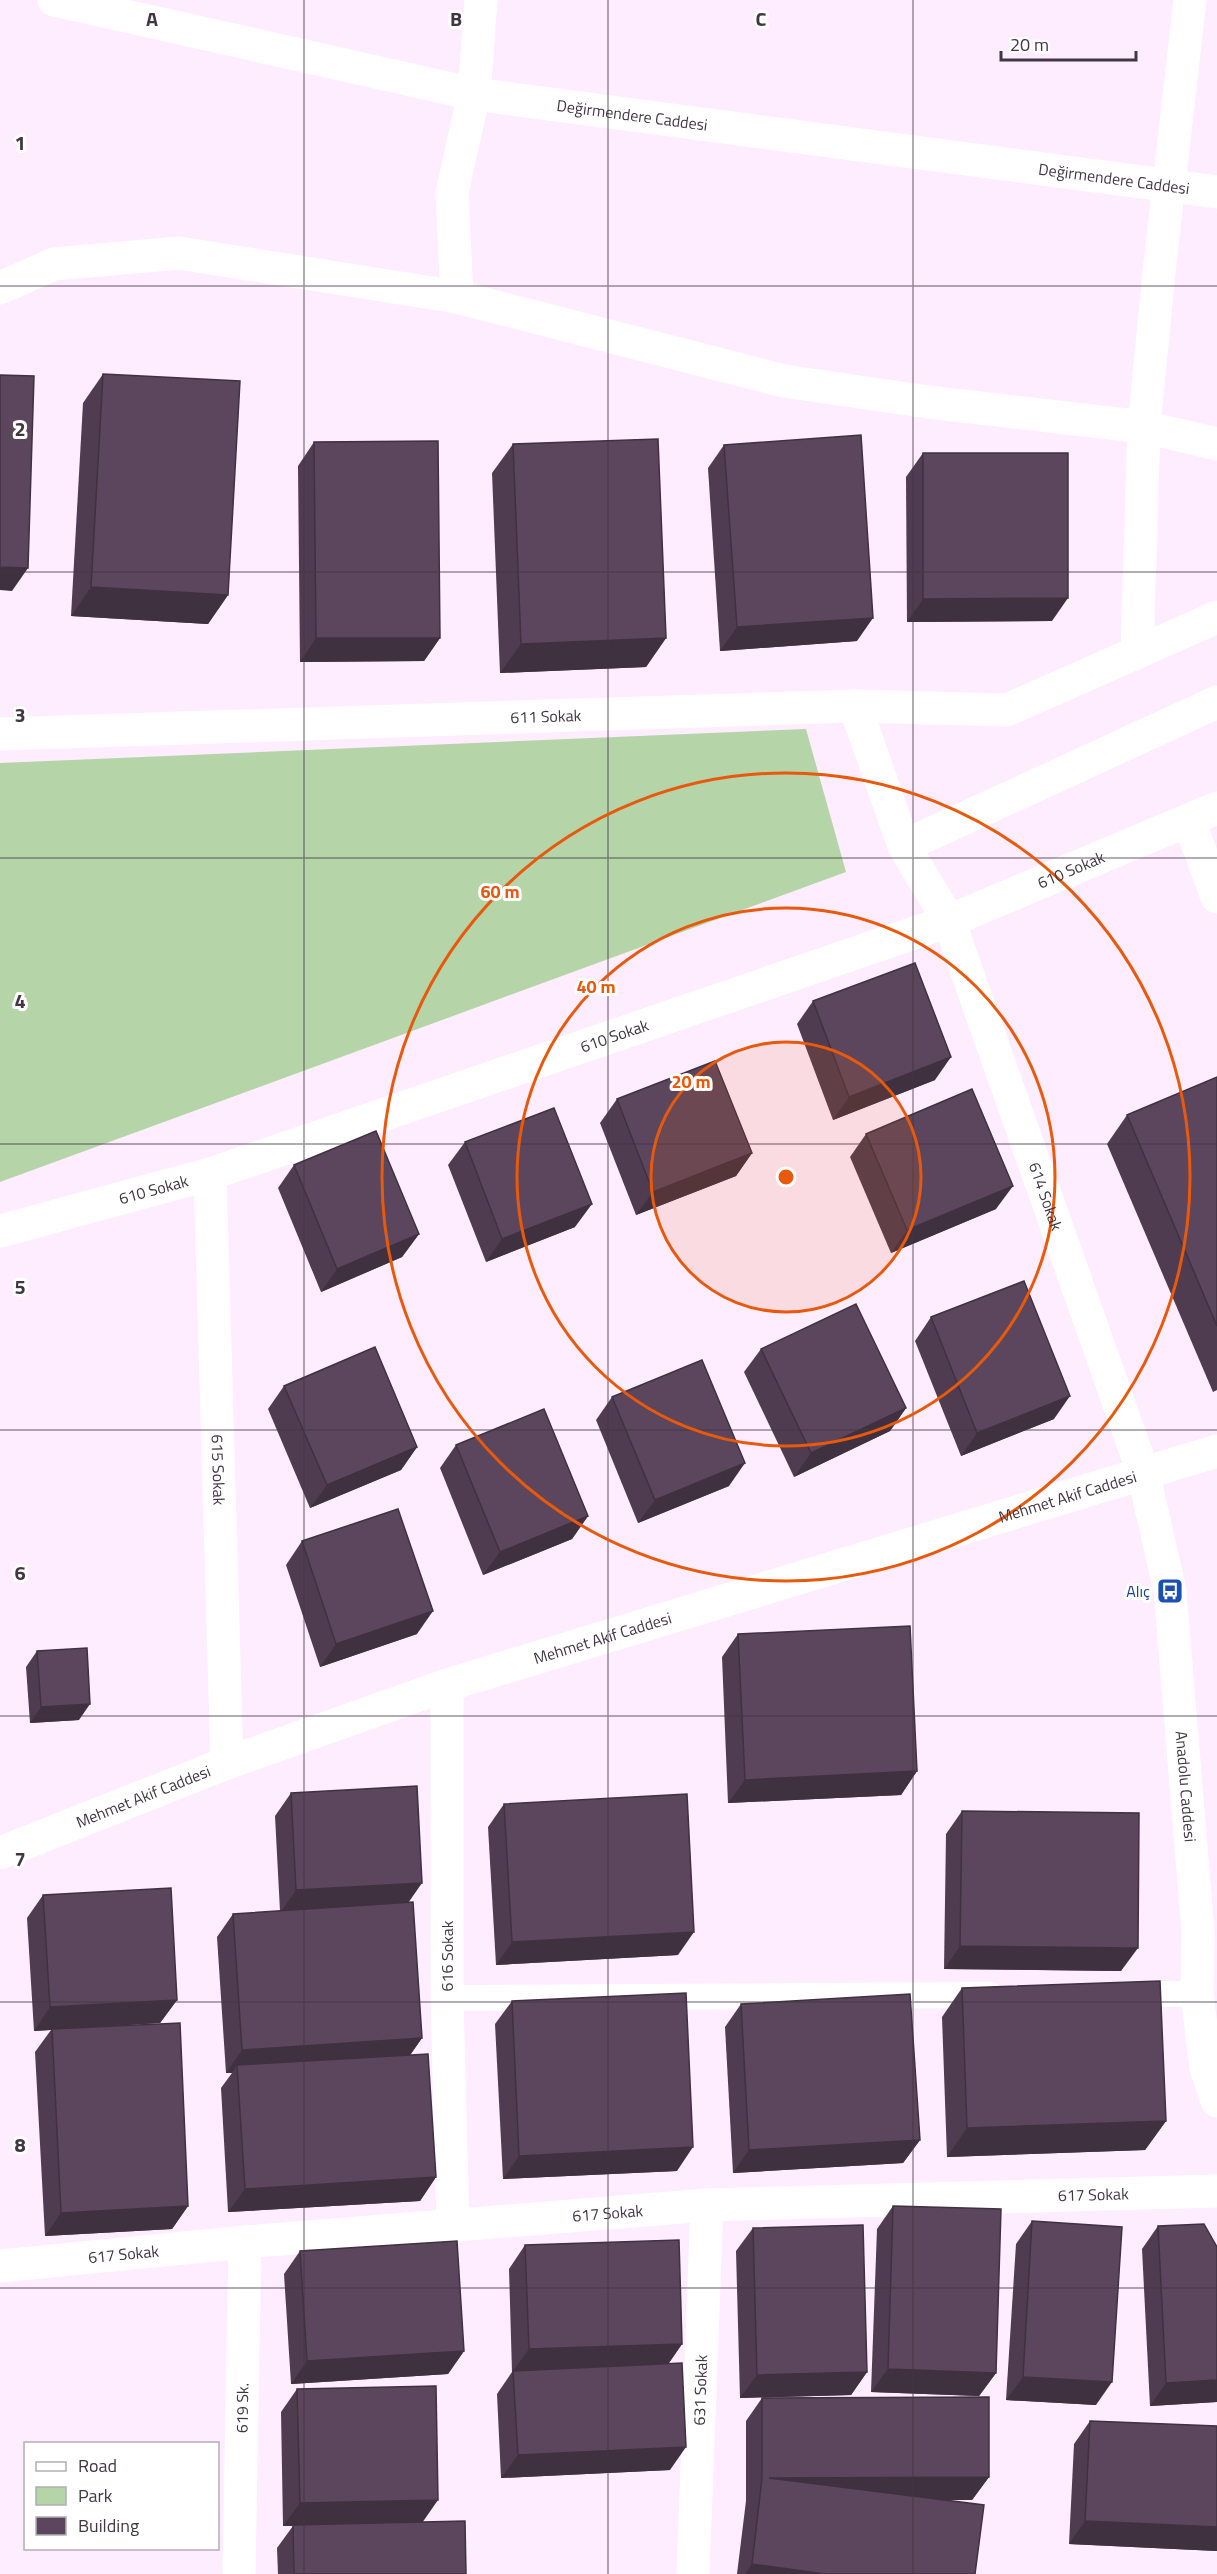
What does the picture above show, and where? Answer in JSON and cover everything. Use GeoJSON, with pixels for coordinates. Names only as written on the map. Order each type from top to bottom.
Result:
{"type":"FeatureCollection","features":[{"type":"Feature","properties":{"kind":"street","name":"Değirmendere Caddesi"},"geometry":{"type":"LineString","coordinates":[[54,0],[474,94],[1217,192]]}},
{"type":"Feature","properties":{"kind":"street"},"geometry":{"type":"LineString","coordinates":[[457,297],[452,193],[474,94],[482,0]]}},
{"type":"Feature","properties":{"kind":"street"},"geometry":{"type":"LineString","coordinates":[[1137,653],[1144,427],[1190,0]]}},
{"type":"Feature","properties":{"kind":"street"},"geometry":{"type":"LineString","coordinates":[[0,288],[54,264],[179,253],[457,297],[784,381],[928,402],[1144,427],[1217,444]]}},
{"type":"Feature","properties":{"kind":"street","name":"611 Sokak"},"geometry":{"type":"LineString","coordinates":[[0,734],[855,706],[1007,710],[1217,617]]}},
{"type":"Feature","properties":{"kind":"street"},"geometry":{"type":"LineString","coordinates":[[904,846],[1217,702]]}},
{"type":"Feature","properties":{"kind":"street"},"geometry":{"type":"LineString","coordinates":[[855,706],[904,846],[949,921]]}},
{"type":"Feature","properties":{"kind":"street"},"geometry":{"type":"LineString","coordinates":[[1203,815],[1217,897]]}},
{"type":"Feature","properties":{"kind":"street","name":"610 Sokak"},"geometry":{"type":"LineString","coordinates":[[0,1231],[210,1174],[949,921],[1203,815]]}},
{"type":"Feature","properties":{"kind":"street","name":"614 Sokak"},"geometry":{"type":"LineString","coordinates":[[949,921],[1143,1472]]}},
{"type":"Feature","properties":{"kind":"street","name":"615 Sokak"},"geometry":{"type":"LineString","coordinates":[[210,1174],[227,1764]]}},
{"type":"Feature","properties":{"kind":"street","name":"Mehmet Akif Caddesi"},"geometry":{"type":"LineString","coordinates":[[0,1853],[227,1764],[447,1685],[1217,1451]]}},
{"type":"Feature","properties":{"kind":"street","name":"Anadolu Caddesi"},"geometry":{"type":"LineString","coordinates":[[1143,1472],[1170,1591],[1207,1931],[1197,1994],[1206,2068],[1217,2102]]}},
{"type":"Feature","properties":{"kind":"street","name":"616 Sokak"},"geometry":{"type":"LineString","coordinates":[[447,1685],[447,1998],[453,2226]]}},
{"type":"Feature","properties":{"kind":"street","name":"617 Sokak"},"geometry":{"type":"LineString","coordinates":[[0,2266],[245,2242],[707,2205],[1217,2191]]}},
{"type":"Feature","properties":{"kind":"street","name":"631 Sokak"},"geometry":{"type":"LineString","coordinates":[[693,2574],[707,2205]]}},
{"type":"Feature","properties":{"kind":"street","name":"619 Sk."},"geometry":{"type":"LineString","coordinates":[[239,2574],[245,2242]]}},
{"type":"Feature","properties":{"kind":"lane"},"geometry":{"type":"LineString","coordinates":[[1102,1994],[1197,1994]]}},
{"type":"Feature","properties":{"kind":"lane"},"geometry":{"type":"LineString","coordinates":[[447,1998],[1019,1995]]}},
{"type":"Feature","properties":{"kind":"green space"},"geometry":{"type":"Polygon","coordinates":[[[806,729],[846,872],[0,1182],[0,763],[806,729]]]}},
{"type":"Feature","properties":{"kind":"building"},"geometry":{"type":"Polygon","coordinates":[[[103,374],[240,381],[228,595],[91,587],[103,374]]]}},
{"type":"Feature","properties":{"kind":"building"},"geometry":{"type":"Polygon","coordinates":[[[0,375],[34,376],[28,568],[0,567],[0,375]]]}},
{"type":"Feature","properties":{"kind":"building"},"geometry":{"type":"Polygon","coordinates":[[[861,435],[873,618],[737,627],[724,445],[861,435]]]}},
{"type":"Feature","properties":{"kind":"building"},"geometry":{"type":"Polygon","coordinates":[[[658,439],[666,638],[521,644],[513,444],[658,439]]]}},
{"type":"Feature","properties":{"kind":"building"},"geometry":{"type":"Polygon","coordinates":[[[438,441],[440,638],[316,638],[314,442],[438,441]]]}},
{"type":"Feature","properties":{"kind":"building"},"geometry":{"type":"Polygon","coordinates":[[[923,453],[1068,453],[1068,598],[923,599],[923,453]]]}},
{"type":"Feature","properties":{"kind":"building"},"geometry":{"type":"Polygon","coordinates":[[[915,963],[951,1057],[849,1097],[813,1001],[915,963]]]}},
{"type":"Feature","properties":{"kind":"building"},"geometry":{"type":"Polygon","coordinates":[[[715,1061],[752,1153],[653,1192],[617,1099],[715,1061]]]}},
{"type":"Feature","properties":{"kind":"building"},"geometry":{"type":"Polygon","coordinates":[[[1217,1077],[1217,1326],[1127,1115],[1217,1077]]]}},
{"type":"Feature","properties":{"kind":"building"},"geometry":{"type":"Polygon","coordinates":[[[972,1089],[1013,1186],[907,1230],[866,1134],[972,1089]]]}},
{"type":"Feature","properties":{"kind":"building"},"geometry":{"type":"Polygon","coordinates":[[[554,1108],[592,1204],[502,1239],[465,1142],[554,1108]]]}},
{"type":"Feature","properties":{"kind":"building"},"geometry":{"type":"Polygon","coordinates":[[[376,1131],[419,1234],[337,1269],[294,1165],[376,1131]]]}},
{"type":"Feature","properties":{"kind":"building"},"geometry":{"type":"Polygon","coordinates":[[[1024,1281],[1070,1396],[977,1433],[931,1317],[1024,1281]]]}},
{"type":"Feature","properties":{"kind":"building"},"geometry":{"type":"Polygon","coordinates":[[[856,1304],[906,1408],[811,1453],[761,1349],[856,1304]]]}},
{"type":"Feature","properties":{"kind":"building"},"geometry":{"type":"Polygon","coordinates":[[[375,1347],[417,1447],[327,1485],[284,1386],[375,1347]]]}},
{"type":"Feature","properties":{"kind":"building"},"geometry":{"type":"Polygon","coordinates":[[[702,1360],[745,1463],[655,1500],[612,1397],[702,1360]]]}},
{"type":"Feature","properties":{"kind":"building"},"geometry":{"type":"Polygon","coordinates":[[[544,1409],[588,1516],[500,1552],[456,1445],[544,1409]]]}},
{"type":"Feature","properties":{"kind":"building"},"geometry":{"type":"Polygon","coordinates":[[[398,1509],[433,1611],[336,1644],[302,1541],[398,1509]]]}},
{"type":"Feature","properties":{"kind":"building"},"geometry":{"type":"Polygon","coordinates":[[[910,1626],[917,1771],[745,1780],[738,1634],[910,1626]]]}},
{"type":"Feature","properties":{"kind":"building"},"geometry":{"type":"Polygon","coordinates":[[[87,1648],[90,1704],[41,1707],[37,1651],[87,1648]]]}},
{"type":"Feature","properties":{"kind":"building"},"geometry":{"type":"Polygon","coordinates":[[[417,1786],[422,1883],[296,1890],[291,1793],[417,1786]]]}},
{"type":"Feature","properties":{"kind":"building"},"geometry":{"type":"Polygon","coordinates":[[[687,1794],[694,1932],[512,1942],[504,1804],[687,1794]]]}},
{"type":"Feature","properties":{"kind":"building"},"geometry":{"type":"Polygon","coordinates":[[[962,1811],[1139,1813],[1138,1948],[960,1946],[962,1811]]]}},
{"type":"Feature","properties":{"kind":"building"},"geometry":{"type":"Polygon","coordinates":[[[171,1888],[177,2000],[50,2007],[43,1895],[171,1888]]]}},
{"type":"Feature","properties":{"kind":"building"},"geometry":{"type":"Polygon","coordinates":[[[413,1902],[422,2038],[242,2050],[233,1914],[413,1902]]]}},
{"type":"Feature","properties":{"kind":"building"},"geometry":{"type":"Polygon","coordinates":[[[1160,1981],[1166,2121],[967,2128],[962,1988],[1160,1981]]]}},
{"type":"Feature","properties":{"kind":"building"},"geometry":{"type":"Polygon","coordinates":[[[686,1993],[693,2147],[519,2156],[512,2001],[686,1993]]]}},
{"type":"Feature","properties":{"kind":"building"},"geometry":{"type":"Polygon","coordinates":[[[910,1994],[920,2140],[749,2150],[741,2004],[910,1994]]]}},
{"type":"Feature","properties":{"kind":"building"},"geometry":{"type":"Polygon","coordinates":[[[180,2023],[188,2206],[61,2213],[52,2029],[180,2023]]]}},
{"type":"Feature","properties":{"kind":"building"},"geometry":{"type":"Polygon","coordinates":[[[428,2054],[436,2177],[245,2189],[237,2065],[428,2054]]]}},
{"type":"Feature","properties":{"kind":"building"},"geometry":{"type":"Polygon","coordinates":[[[893,2206],[1001,2209],[996,2373],[888,2369],[893,2206]]]}},
{"type":"Feature","properties":{"kind":"building"},"geometry":{"type":"Polygon","coordinates":[[[1032,2221],[1122,2227],[1112,2382],[1023,2377],[1032,2221]]]}},
{"type":"Feature","properties":{"kind":"building"},"geometry":{"type":"Polygon","coordinates":[[[1204,2224],[1217,2247],[1217,2380],[1166,2383],[1158,2226],[1204,2224]]]}},
{"type":"Feature","properties":{"kind":"building"},"geometry":{"type":"Polygon","coordinates":[[[863,2225],[867,2372],[757,2375],[753,2228],[863,2225]]]}},
{"type":"Feature","properties":{"kind":"building"},"geometry":{"type":"Polygon","coordinates":[[[679,2240],[682,2344],[529,2349],[525,2245],[679,2240]]]}},
{"type":"Feature","properties":{"kind":"building"},"geometry":{"type":"Polygon","coordinates":[[[457,2241],[464,2351],[307,2361],[300,2251],[457,2241]]]}},
{"type":"Feature","properties":{"kind":"building"},"geometry":{"type":"Polygon","coordinates":[[[682,2363],[686,2447],[518,2455],[513,2371],[682,2363]]]}},
{"type":"Feature","properties":{"kind":"building"},"geometry":{"type":"Polygon","coordinates":[[[436,2386],[438,2500],[300,2503],[297,2389],[436,2386]]]}},
{"type":"Feature","properties":{"kind":"building"},"geometry":{"type":"Polygon","coordinates":[[[989,2397],[989,2477],[769,2478],[984,2505],[975,2574],[825,2574],[752,2564],[762,2478],[762,2398],[989,2397]]]}},
{"type":"Feature","properties":{"kind":"building"},"geometry":{"type":"Polygon","coordinates":[[[1090,2421],[1217,2426],[1217,2527],[1085,2521],[1090,2421]]]}},
{"type":"Feature","properties":{"kind":"building"},"geometry":{"type":"Polygon","coordinates":[[[465,2521],[466,2574],[294,2574],[293,2525],[465,2521]]]}},
{"type":"Feature","properties":{"kind":"place","name":"Alıç"},"geometry":{"type":"Point","coordinates":[1170,1591]}}]}
